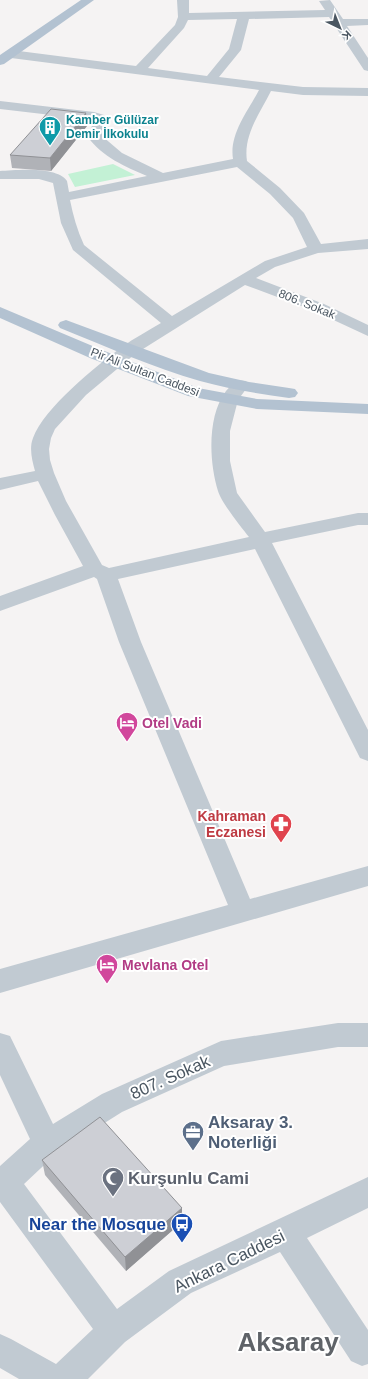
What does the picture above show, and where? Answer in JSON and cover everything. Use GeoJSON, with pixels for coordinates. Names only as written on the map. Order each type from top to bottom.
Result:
{"type":"FeatureCollection","features":[{"type":"Feature","properties":{"kind":"main road"},"geometry":{"type":"LineString","coordinates":[[0,61],[88,0]]}},
{"type":"Feature","properties":{"kind":"main road"},"geometry":{"type":"LineString","coordinates":[[0,298],[129,350],[204,377],[234,392],[368,395]]}},
{"type":"Feature","properties":{"kind":"main road","name":"Pir Ali Sultan Caddesi"},"geometry":{"type":"LineString","coordinates":[[0,312],[115,361],[194,392],[234,392],[257,404],[368,409]]}},
{"type":"Feature","properties":{"kind":"street"},"geometry":{"type":"LineString","coordinates":[[139,72],[180,26],[184,17],[183,0]]}},
{"type":"Feature","properties":{"kind":"street"},"geometry":{"type":"LineString","coordinates":[[324,0],[368,67]]}},
{"type":"Feature","properties":{"kind":"street"},"geometry":{"type":"LineString","coordinates":[[184,17],[244,15],[336,18],[368,22]]}},
{"type":"Feature","properties":{"kind":"street"},"geometry":{"type":"LineString","coordinates":[[210,80],[235,50],[244,15]]}},
{"type":"Feature","properties":{"kind":"street"},"geometry":{"type":"LineString","coordinates":[[11,54],[267,88],[302,91],[368,92]]}},
{"type":"Feature","properties":{"kind":"street"},"geometry":{"type":"LineString","coordinates":[[267,88],[240,141],[238,156],[240,162],[276,191],[299,216],[316,249]]}},
{"type":"Feature","properties":{"kind":"street"},"geometry":{"type":"LineString","coordinates":[[0,105],[94,116],[98,118],[100,122],[94,137],[102,146],[116,156],[163,178]]}},
{"type":"Feature","properties":{"kind":"street"},"geometry":{"type":"LineString","coordinates":[[63,197],[240,162]]}},
{"type":"Feature","properties":{"kind":"street"},"geometry":{"type":"LineString","coordinates":[[0,175],[54,177],[60,181],[72,236],[78,247],[172,324]]}},
{"type":"Feature","properties":{"kind":"street"},"geometry":{"type":"LineString","coordinates":[[243,912],[101,572],[50,488],[40,459],[42,437],[54,416],[129,350],[244,279],[270,264],[316,249],[368,244]]}},
{"type":"Feature","properties":{"kind":"street","name":"806. Sokak"},"geometry":{"type":"LineString","coordinates":[[244,279],[318,307],[368,331]]}},
{"type":"Feature","properties":{"kind":"street"},"geometry":{"type":"LineString","coordinates":[[234,392],[221,431],[221,461],[228,493],[260,540],[368,752]]}},
{"type":"Feature","properties":{"kind":"street"},"geometry":{"type":"LineString","coordinates":[[0,484],[45,474]]}},
{"type":"Feature","properties":{"kind":"street"},"geometry":{"type":"LineString","coordinates":[[0,604],[101,572],[358,519],[368,519]]}},
{"type":"Feature","properties":{"kind":"street"},"geometry":{"type":"LineString","coordinates":[[0,981],[368,876]]}},
{"type":"Feature","properties":{"kind":"street","name":"807. Sokak"},"geometry":{"type":"LineString","coordinates":[[2,1185],[46,1143],[112,1103],[221,1054],[338,1035],[368,1035]]}},
{"type":"Feature","properties":{"kind":"street"},"geometry":{"type":"LineString","coordinates":[[0,1045],[46,1143]]}},
{"type":"Feature","properties":{"kind":"street"},"geometry":{"type":"LineString","coordinates":[[2,1185],[114,1331]]}},
{"type":"Feature","properties":{"kind":"street","name":"Ankara Caddesi"},"geometry":{"type":"LineString","coordinates":[[64,1379],[114,1331],[180,1282],[286,1233],[368,1192]]}},
{"type":"Feature","properties":{"kind":"street"},"geometry":{"type":"LineString","coordinates":[[286,1233],[365,1348]]}},
{"type":"Feature","properties":{"kind":"street"},"geometry":{"type":"LineString","coordinates":[[0,1350],[51,1379]]}},
{"type":"Feature","properties":{"kind":"green space"},"geometry":{"type":"Polygon","coordinates":[[[113,164],[135,175],[75,187],[68,174],[113,164]]]}},
{"type":"Feature","properties":{"kind":"building"},"geometry":{"type":"Polygon","coordinates":[[[51,109],[86,113],[50,158],[10,155],[51,109]]]}},
{"type":"Feature","properties":{"kind":"building","name":"Kurşunlu Cami"},"geometry":{"type":"Polygon","coordinates":[[[100,1117],[182,1208],[125,1257],[42,1160],[100,1117]]]}},
{"type":"Feature","properties":{"kind":"place","name":"Kamber Gülüzar Demir İlkokulu"},"geometry":{"type":"Point","coordinates":[50,146]}},
{"type":"Feature","properties":{"kind":"place","name":"Otel Vadi"},"geometry":{"type":"Point","coordinates":[127,742]}},
{"type":"Feature","properties":{"kind":"place","name":"Kahraman Eczanesi"},"geometry":{"type":"Point","coordinates":[281,844]}},
{"type":"Feature","properties":{"kind":"place","name":"Mevlana Otel"},"geometry":{"type":"Point","coordinates":[107,984]}},
{"type":"Feature","properties":{"kind":"place","name":"Aksaray 3. Noterliği"},"geometry":{"type":"Point","coordinates":[193,1152]}},
{"type":"Feature","properties":{"kind":"place","name":"Kurşunlu Cami"},"geometry":{"type":"Point","coordinates":[113,1198]}},
{"type":"Feature","properties":{"kind":"place","name":"Near the Mosque"},"geometry":{"type":"Point","coordinates":[182,1244]}},
{"type":"Feature","properties":{"kind":"district","name":"Aksaray"},"geometry":{"type":"Point","coordinates":[288,1342]}}]}
